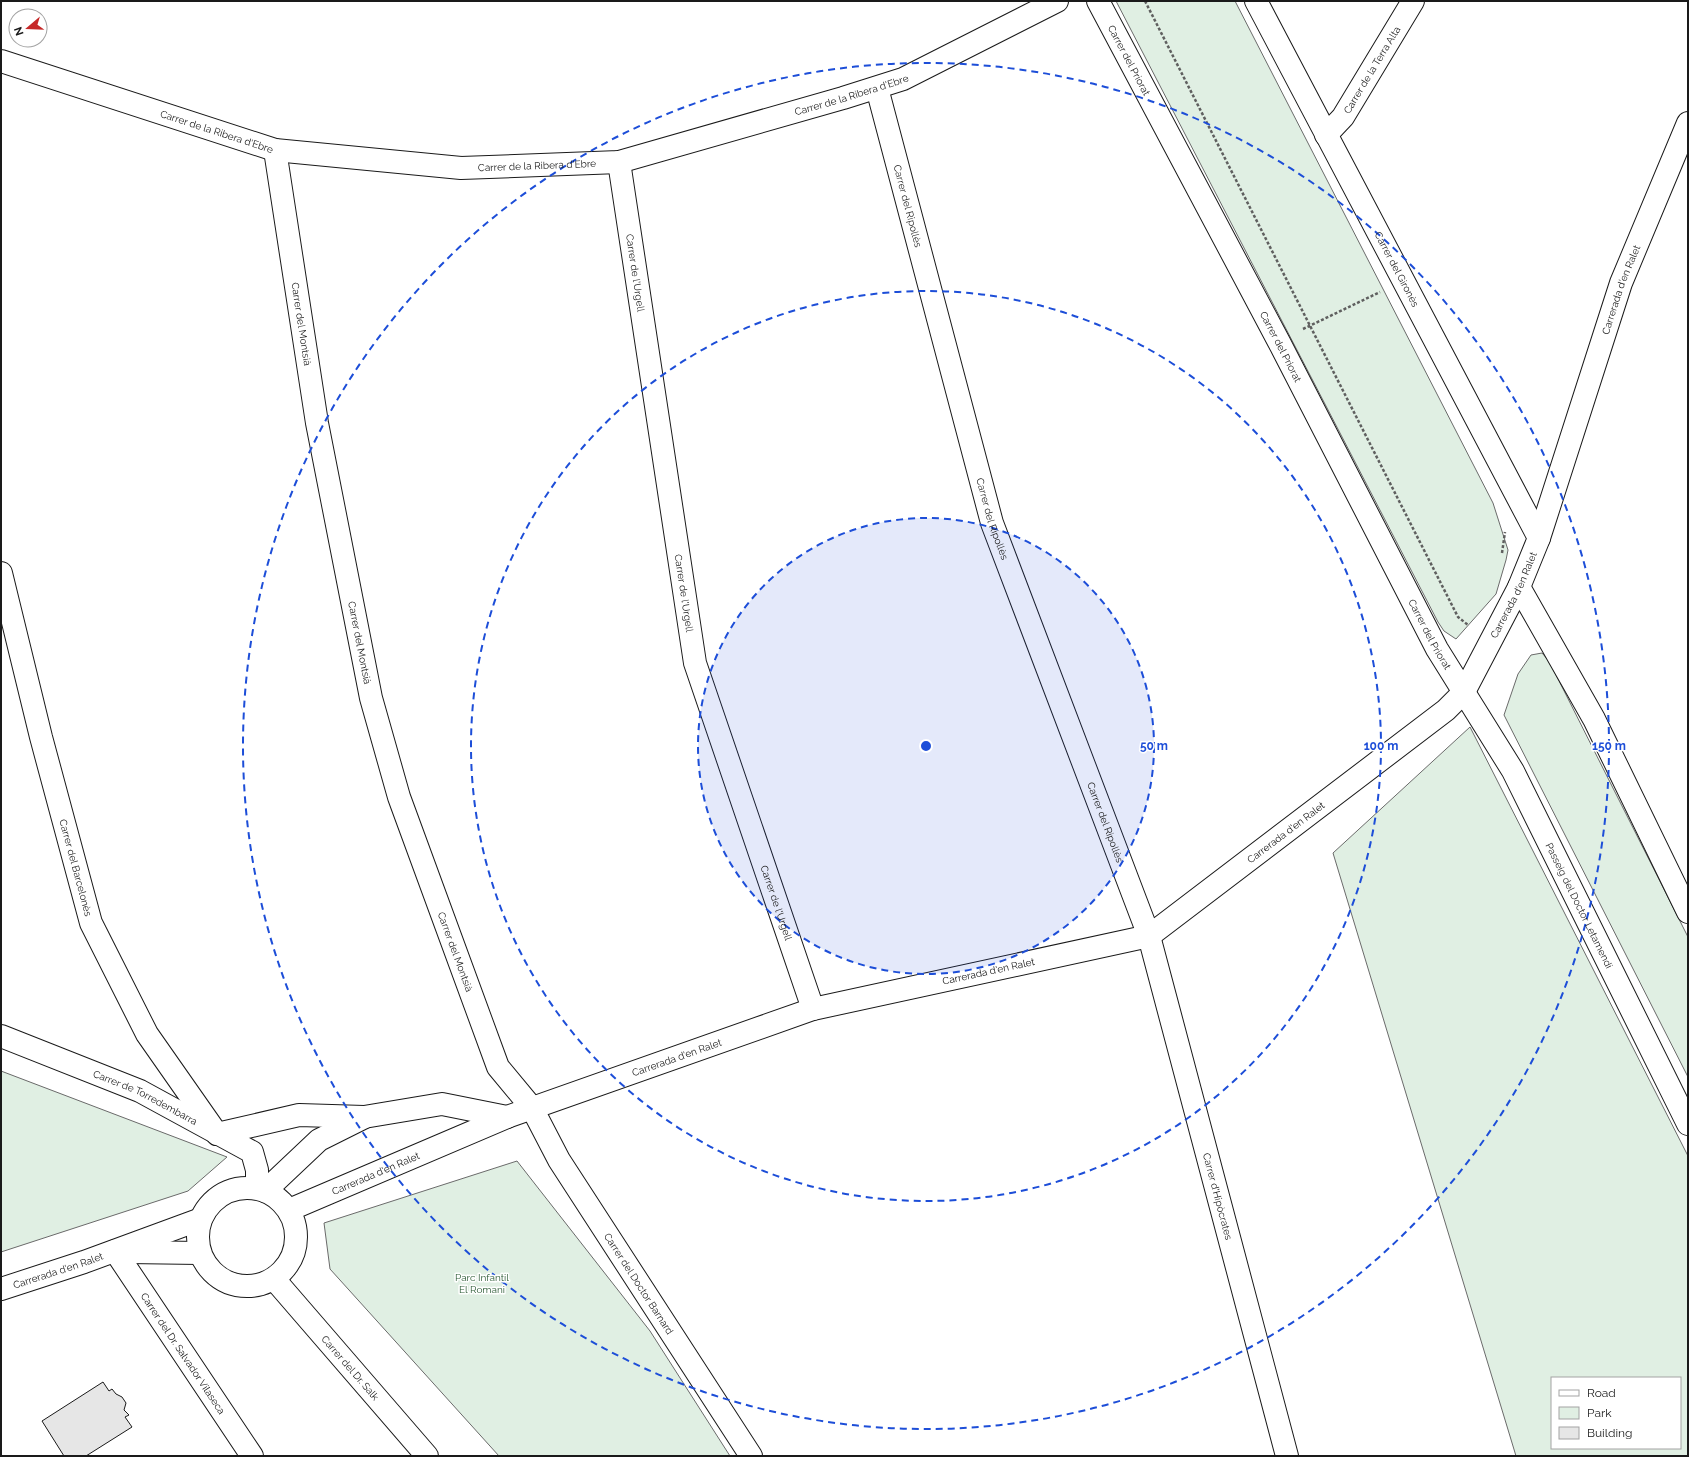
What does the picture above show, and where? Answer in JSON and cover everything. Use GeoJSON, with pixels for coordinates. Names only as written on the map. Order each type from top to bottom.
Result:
{"type":"FeatureCollection","features":[{"type":"Feature","properties":{"kind":"street","name":"Carrer de la Ribera d'Ebre"},"geometry":{"type":"LineString","coordinates":[[1,61],[275,150],[461,168],[619,162],[877,88],[903,78],[1057,1]]}},
{"type":"Feature","properties":{"kind":"street","name":"Carrer del Priorat"},"geometry":{"type":"LineString","coordinates":[[1098,1],[1279,342],[1436,649],[1464,692]]}},
{"type":"Feature","properties":{"kind":"street","name":"Carrer del Gironès"},"geometry":{"type":"LineString","coordinates":[[1256,1],[1538,538]]}},
{"type":"Feature","properties":{"kind":"street","name":"Carrer de la Terra Alta"},"geometry":{"type":"LineString","coordinates":[[1326,135],[1343,117],[1413,1]]}},
{"type":"Feature","properties":{"kind":"street","name":"Carrer del Ripollès"},"geometry":{"type":"LineString","coordinates":[[877,88],[992,523],[1149,936]]}},
{"type":"Feature","properties":{"kind":"street","name":"Carrerada d'en Ralet"},"geometry":{"type":"LineString","coordinates":[[289,1210],[507,1117],[813,1009],[1149,936],[1446,710],[1464,692],[1519,587],[1538,538],[1621,283],[1688,123]]}},
{"type":"Feature","properties":{"kind":"street","name":"Carrer del Montsià"},"geometry":{"type":"LineString","coordinates":[[275,150],[317,423],[371,698],[399,797],[498,1067],[532,1108]]}},
{"type":"Feature","properties":{"kind":"street","name":"Carrer de l'Urgell"},"geometry":{"type":"LineString","coordinates":[[619,162],[695,663],[813,1009]]}},
{"type":"Feature","properties":{"kind":"street","name":"Carrer del Barcelonès"},"geometry":{"type":"LineString","coordinates":[[1,573],[41,738],[91,923],[147,1034],[217,1134]]}},
{"type":"Feature","properties":{"kind":"street"},"geometry":{"type":"LineString","coordinates":[[1519,587],[1594,719],[1688,912]]}},
{"type":"Feature","properties":{"kind":"street","name":"Passeig del Doctor Letamendi"},"geometry":{"type":"LineString","coordinates":[[1464,692],[1514,771],[1688,1124]]}},
{"type":"Feature","properties":{"kind":"street","name":"Carrer d'Hipòcrates"},"geometry":{"type":"LineString","coordinates":[[1149,936],[1287,1456]]}},
{"type":"Feature","properties":{"kind":"street","name":"Carrer de Torredembarra"},"geometry":{"type":"LineString","coordinates":[[1,1036],[140,1091],[252,1152],[261,1190]]}},
{"type":"Feature","properties":{"kind":"street"},"geometry":{"type":"LineString","coordinates":[[217,1134],[299,1115],[364,1118],[442,1104],[507,1117]]}},
{"type":"Feature","properties":{"kind":"street","name":"Carrer del Doctor Barnard"},"geometry":{"type":"LineString","coordinates":[[532,1108],[559,1160],[751,1456]]}},
{"type":"Feature","properties":{"kind":"street"},"geometry":{"type":"LineString","coordinates":[[261,1190],[319,1140],[364,1118]]}},
{"type":"Feature","properties":{"kind":"street"},"geometry":{"type":"LineString","coordinates":[[250,1187],[277,1197],[289,1210],[293,1218],[297,1235],[294,1251],[287,1267],[274,1279],[260,1285],[241,1286],[225,1282],[210,1270],[200,1253],[197,1237],[201,1219],[208,1207],[220,1195],[234,1188],[250,1187]]}},
{"type":"Feature","properties":{"kind":"street","name":"Carrerada d'en Ralet"},"geometry":{"type":"LineString","coordinates":[[1,1289],[115,1251],[201,1219]]}},
{"type":"Feature","properties":{"kind":"street","name":"Carrerada d'en Ralet"},"geometry":{"type":"LineString","coordinates":[[115,1251],[200,1253]]}},
{"type":"Feature","properties":{"kind":"street","name":"Carrer del Dr. Salvador Vilaseca"},"geometry":{"type":"LineString","coordinates":[[115,1251],[252,1456]]}},
{"type":"Feature","properties":{"kind":"street","name":"Carrer del Dr. Salk"},"geometry":{"type":"LineString","coordinates":[[274,1279],[427,1456]]}},
{"type":"Feature","properties":{"kind":"path"},"geometry":{"type":"LineString","coordinates":[[1145,1],[1458,617],[1466,625],[1472,625]]}},
{"type":"Feature","properties":{"kind":"path"},"geometry":{"type":"LineString","coordinates":[[1300,331],[1384,290]]}},
{"type":"Feature","properties":{"kind":"path"},"geometry":{"type":"LineString","coordinates":[[1500,559],[1505,526]]}},
{"type":"Feature","properties":{"kind":"green space"},"geometry":{"type":"Polygon","coordinates":[[[1116,1],[1235,1],[1493,503],[1508,550],[1506,560],[1496,594],[1456,639],[1444,631],[1438,622],[1116,1]]]}},
{"type":"Feature","properties":{"kind":"green space"},"geometry":{"type":"Polygon","coordinates":[[[1542,653],[1549,661],[1688,937],[1688,1077],[1504,715],[1518,674],[1531,655],[1542,653]]]}},
{"type":"Feature","properties":{"kind":"green space"},"geometry":{"type":"Polygon","coordinates":[[[1470,727],[1688,1156],[1688,1456],[1516,1456],[1333,853],[1470,727]]]}},
{"type":"Feature","properties":{"kind":"green space"},"geometry":{"type":"Polygon","coordinates":[[[1,1071],[227,1157],[188,1191],[1,1252],[1,1071]]]}},
{"type":"Feature","properties":{"kind":"green space","name":"Parc Infantil El Romani"},"geometry":{"type":"Polygon","coordinates":[[[517,1161],[650,1331],[730,1456],[499,1456],[330,1269],[324,1223],[517,1161]]]}},
{"type":"Feature","properties":{"kind":"building"},"geometry":{"type":"Polygon","coordinates":[[[103,1382],[109,1391],[112,1389],[116,1394],[122,1397],[126,1403],[124,1410],[129,1415],[125,1417],[132,1427],[86,1456],[64,1456],[42,1421],[103,1382]]]}}]}
